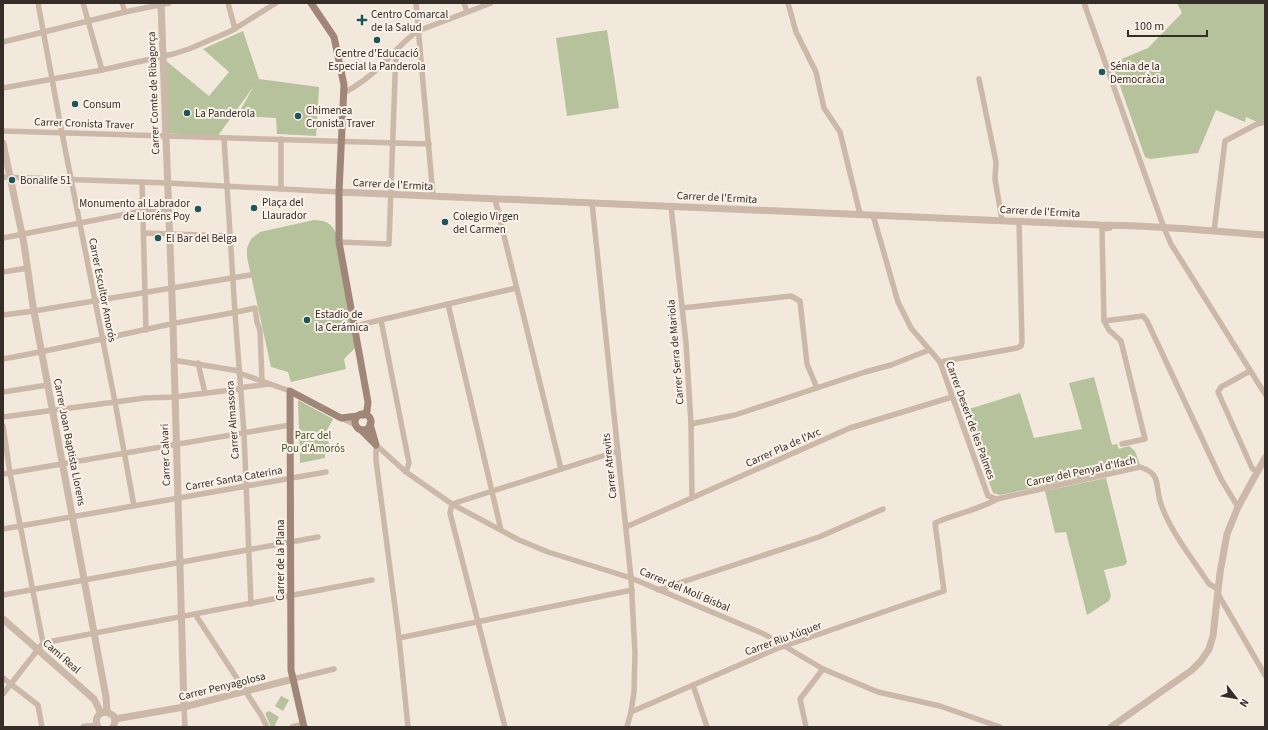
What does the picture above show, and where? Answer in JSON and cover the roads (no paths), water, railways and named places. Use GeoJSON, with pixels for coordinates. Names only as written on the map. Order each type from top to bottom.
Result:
{"type":"FeatureCollection","features":[{"type":"Feature","properties":{"kind":"main road"},"geometry":{"type":"LineString","coordinates":[[311,3],[334,37],[344,85],[339,192],[339,242],[368,402],[367,411],[355,421],[358,428],[368,428],[370,424]]}},
{"type":"Feature","properties":{"kind":"main road","name":"Carrer del Molí Bisbal"},"geometry":{"type":"LineString","coordinates":[[290,391],[341,418]]}},
{"type":"Feature","properties":{"kind":"main road","name":"Carrer de la Plana"},"geometry":{"type":"LineString","coordinates":[[290,391],[291,670],[304,725]]}},
{"type":"Feature","properties":{"kind":"main road"},"geometry":{"type":"LineString","coordinates":[[341,418],[361,416],[369,418],[376,444]]}},
{"type":"Feature","properties":{"kind":"main road","name":"Carrer del Molí Bisbal"},"geometry":{"type":"LineString","coordinates":[[358,428],[376,444]]}},
{"type":"Feature","properties":{"kind":"street","name":"Carrer Escultor Amorós"},"geometry":{"type":"LineString","coordinates":[[38,3],[134,506]]}},
{"type":"Feature","properties":{"kind":"street"},"geometry":{"type":"LineString","coordinates":[[83,3],[102,70]]}},
{"type":"Feature","properties":{"kind":"street"},"geometry":{"type":"LineString","coordinates":[[122,3],[125,12]]}},
{"type":"Feature","properties":{"kind":"street"},"geometry":{"type":"LineString","coordinates":[[3,42],[125,12],[169,3]]}},
{"type":"Feature","properties":{"kind":"street"},"geometry":{"type":"LineString","coordinates":[[228,3],[235,29]]}},
{"type":"Feature","properties":{"kind":"street"},"geometry":{"type":"LineString","coordinates":[[3,88],[102,70],[189,49],[235,29],[276,3]]}},
{"type":"Feature","properties":{"kind":"street"},"geometry":{"type":"LineString","coordinates":[[416,3],[433,196]]}},
{"type":"Feature","properties":{"kind":"street"},"geometry":{"type":"LineString","coordinates":[[464,3],[468,12]]}},
{"type":"Feature","properties":{"kind":"street"},"geometry":{"type":"LineString","coordinates":[[343,93],[356,87],[418,31],[491,3]]}},
{"type":"Feature","properties":{"kind":"street"},"geometry":{"type":"LineString","coordinates":[[788,3],[796,32],[816,72],[824,108],[840,132],[860,214]]}},
{"type":"Feature","properties":{"kind":"street"},"geometry":{"type":"LineString","coordinates":[[1084,3],[1171,244],[1265,394]]}},
{"type":"Feature","properties":{"kind":"street","name":"Carrer Comte de Ribagorça"},"geometry":{"type":"LineString","coordinates":[[161,4],[167,183]]}},
{"type":"Feature","properties":{"kind":"street"},"geometry":{"type":"LineString","coordinates":[[339,242],[389,244],[396,50]]}},
{"type":"Feature","properties":{"kind":"street"},"geometry":{"type":"LineString","coordinates":[[980,79],[996,162],[995,179],[1002,220]]}},
{"type":"Feature","properties":{"kind":"street"},"geometry":{"type":"LineString","coordinates":[[1214,231],[1225,142],[1257,124],[1265,122]]}},
{"type":"Feature","properties":{"kind":"street","name":"Carrer Cronista Traver"},"geometry":{"type":"LineString","coordinates":[[3,131],[429,144]]}},
{"type":"Feature","properties":{"kind":"street"},"geometry":{"type":"LineString","coordinates":[[144,233],[230,236],[224,138]]}},
{"type":"Feature","properties":{"kind":"street"},"geometry":{"type":"LineString","coordinates":[[281,139],[281,189]]}},
{"type":"Feature","properties":{"kind":"street","name":"Carrer Joan Baptista Llorens"},"geometry":{"type":"LineString","coordinates":[[3,143],[6,177],[22,235],[34,311],[106,697],[104,712]]}},
{"type":"Feature","properties":{"kind":"street","name":"Carrer de l'Ermita"},"geometry":{"type":"LineString","coordinates":[[6,177],[1100,225],[1134,225],[1265,235]]}},
{"type":"Feature","properties":{"kind":"street"},"geometry":{"type":"LineString","coordinates":[[142,183],[146,330]]}},
{"type":"Feature","properties":{"kind":"street","name":"Carrer Calvari"},"geometry":{"type":"LineString","coordinates":[[167,183],[173,324],[184,727]]}},
{"type":"Feature","properties":{"kind":"street"},"geometry":{"type":"LineString","coordinates":[[495,199],[561,469]]}},
{"type":"Feature","properties":{"kind":"street","name":"Carrer Atrevits"},"geometry":{"type":"LineString","coordinates":[[592,203],[632,578],[635,653],[634,692],[627,727]]}},
{"type":"Feature","properties":{"kind":"street","name":"Carrer Serra de Mariola"},"geometry":{"type":"LineString","coordinates":[[671,206],[686,343],[691,424],[692,498]]}},
{"type":"Feature","properties":{"kind":"street"},"geometry":{"type":"LineString","coordinates":[[3,238],[142,211],[168,210]]}},
{"type":"Feature","properties":{"kind":"street","name":"Carrer Desert de les Palmes"},"geometry":{"type":"LineString","coordinates":[[873,215],[898,302],[911,328],[940,362],[988,496],[997,499]]}},
{"type":"Feature","properties":{"kind":"street"},"geometry":{"type":"LineString","coordinates":[[940,362],[1021,346],[1019,221]]}},
{"type":"Feature","properties":{"kind":"street"},"geometry":{"type":"LineString","coordinates":[[1122,444],[1145,439],[1121,341],[1109,330],[1104,321],[1102,229],[1134,225]]}},
{"type":"Feature","properties":{"kind":"street","name":"Carrer Almassora"},"geometry":{"type":"LineString","coordinates":[[230,236],[244,433],[251,604]]}},
{"type":"Feature","properties":{"kind":"street"},"geometry":{"type":"LineString","coordinates":[[3,272],[28,268]]}},
{"type":"Feature","properties":{"kind":"street"},"geometry":{"type":"LineString","coordinates":[[3,315],[250,275]]}},
{"type":"Feature","properties":{"kind":"street"},"geometry":{"type":"LineString","coordinates":[[355,326],[516,288]]}},
{"type":"Feature","properties":{"kind":"street"},"geometry":{"type":"LineString","coordinates":[[682,308],[791,296],[800,301],[807,364],[817,388]]}},
{"type":"Feature","properties":{"kind":"street"},"geometry":{"type":"LineString","coordinates":[[448,304],[501,530]]}},
{"type":"Feature","properties":{"kind":"street"},"geometry":{"type":"LineString","coordinates":[[3,359],[255,308],[256,322],[260,330],[262,381]]}},
{"type":"Feature","properties":{"kind":"street"},"geometry":{"type":"LineString","coordinates":[[1104,321],[1143,316],[1147,321],[1221,479],[1238,507]]}},
{"type":"Feature","properties":{"kind":"street"},"geometry":{"type":"LineString","coordinates":[[381,320],[409,463],[406,472]]}},
{"type":"Feature","properties":{"kind":"street"},"geometry":{"type":"LineString","coordinates":[[691,424],[735,415],[865,372],[891,365],[929,350]]}},
{"type":"Feature","properties":{"kind":"street","name":"Carrer del Molí Bisbal"},"geometry":{"type":"LineString","coordinates":[[173,360],[198,363],[239,372],[290,391]]}},
{"type":"Feature","properties":{"kind":"street"},"geometry":{"type":"LineString","coordinates":[[198,363],[205,393]]}},
{"type":"Feature","properties":{"kind":"street"},"geometry":{"type":"LineString","coordinates":[[1250,371],[1220,387],[1218,392],[1252,468],[1257,472]]}},
{"type":"Feature","properties":{"kind":"street"},"geometry":{"type":"LineString","coordinates":[[3,417],[53,412],[145,398],[174,397],[270,384]]}},
{"type":"Feature","properties":{"kind":"street"},"geometry":{"type":"LineString","coordinates":[[3,392],[48,385]]}},
{"type":"Feature","properties":{"kind":"street","name":"Carrer Pla de l'Arc"},"geometry":{"type":"LineString","coordinates":[[626,527],[850,428],[952,397]]}},
{"type":"Feature","properties":{"kind":"street","name":"Carrer del Molí Bisbal"},"geometry":{"type":"LineString","coordinates":[[341,418],[358,428]]}},
{"type":"Feature","properties":{"kind":"street"},"geometry":{"type":"LineString","coordinates":[[3,474],[290,425]]}},
{"type":"Feature","properties":{"kind":"street"},"geometry":{"type":"LineString","coordinates":[[3,426],[10,473],[41,636],[46,643]]}},
{"type":"Feature","properties":{"kind":"street"},"geometry":{"type":"LineString","coordinates":[[376,444],[376,460],[399,638],[408,727]]}},
{"type":"Feature","properties":{"kind":"street","name":"Carrer del Molí Bisbal"},"geometry":{"type":"LineString","coordinates":[[376,444],[406,472],[452,504],[519,540],[548,552],[632,578],[764,634],[823,669],[878,692],[940,706],[1000,727]]}},
{"type":"Feature","properties":{"kind":"street"},"geometry":{"type":"LineString","coordinates":[[505,727],[450,513],[452,504],[618,451]]}},
{"type":"Feature","properties":{"kind":"street"},"geometry":{"type":"LineString","coordinates":[[1111,727],[1183,677],[1200,661],[1208,649],[1213,636],[1227,534],[1238,507],[1265,458]]}},
{"type":"Feature","properties":{"kind":"street","name":"Carrer del Penyal d'Ifach"},"geometry":{"type":"LineString","coordinates":[[944,591],[935,523],[997,499],[1140,468],[1149,470],[1156,477],[1160,501],[1168,519],[1208,584],[1218,592],[1265,675]]}},
{"type":"Feature","properties":{"kind":"street","name":"Carrer Santa Caterina"},"geometry":{"type":"LineString","coordinates":[[3,529],[326,472]]}},
{"type":"Feature","properties":{"kind":"street"},"geometry":{"type":"LineString","coordinates":[[658,590],[819,537],[883,509]]}},
{"type":"Feature","properties":{"kind":"street"},"geometry":{"type":"LineString","coordinates":[[3,596],[318,537]]}},
{"type":"Feature","properties":{"kind":"street"},"geometry":{"type":"LineString","coordinates":[[3,694],[38,650],[46,643],[372,580]]}},
{"type":"Feature","properties":{"kind":"street"},"geometry":{"type":"LineString","coordinates":[[399,638],[632,590]]}},
{"type":"Feature","properties":{"kind":"street","name":"Carrer Riu Xúquer"},"geometry":{"type":"LineString","coordinates":[[631,712],[776,649],[944,591]]}},
{"type":"Feature","properties":{"kind":"street"},"geometry":{"type":"LineString","coordinates":[[195,614],[261,715],[267,727]]}},
{"type":"Feature","properties":{"kind":"street","name":"Camí Real"},"geometry":{"type":"LineString","coordinates":[[3,619],[94,698],[104,712],[112,714],[114,725]]}},
{"type":"Feature","properties":{"kind":"street","name":"Carrer Penyagolosa"},"geometry":{"type":"LineString","coordinates":[[114,725],[334,669]]}},
{"type":"Feature","properties":{"kind":"street"},"geometry":{"type":"LineString","coordinates":[[806,727],[800,700],[823,669]]}},
{"type":"Feature","properties":{"kind":"street"},"geometry":{"type":"LineString","coordinates":[[3,678],[38,704],[42,727]]}},
{"type":"Feature","properties":{"kind":"street"},"geometry":{"type":"LineString","coordinates":[[693,685],[707,727]]}},
{"type":"Feature","properties":{"kind":"street"},"geometry":{"type":"LineString","coordinates":[[86,727],[97,725],[104,712]]}},
{"type":"Feature","properties":{"kind":"street"},"geometry":{"type":"LineString","coordinates":[[292,727],[304,725]]}},
{"type":"Feature","properties":{"kind":"place","name":"Centro Comarcal de la Salud"},"geometry":{"type":"Point","coordinates":[362,20]}},
{"type":"Feature","properties":{"kind":"place","name":"Centre d'Educació Especial la Panderola"},"geometry":{"type":"Point","coordinates":[377,40]}},
{"type":"Feature","properties":{"kind":"place","name":"Sénia de la Democràcia"},"geometry":{"type":"Point","coordinates":[1102,72]}},
{"type":"Feature","properties":{"kind":"place","name":"Consum"},"geometry":{"type":"Point","coordinates":[75,104]}},
{"type":"Feature","properties":{"kind":"place","name":"La Panderola"},"geometry":{"type":"Point","coordinates":[187,113]}},
{"type":"Feature","properties":{"kind":"place","name":"Chimenea Cronista Traver"},"geometry":{"type":"Point","coordinates":[298,116]}},
{"type":"Feature","properties":{"kind":"place","name":"Bonalife 51"},"geometry":{"type":"Point","coordinates":[12,180]}},
{"type":"Feature","properties":{"kind":"place","name":"Plaça del Llaurador"},"geometry":{"type":"Point","coordinates":[254,208]}},
{"type":"Feature","properties":{"kind":"place","name":"Monumento al Labrador de Lloréns Poy"},"geometry":{"type":"Point","coordinates":[198,209]}},
{"type":"Feature","properties":{"kind":"place","name":"Colegio Virgen del Carmen"},"geometry":{"type":"Point","coordinates":[445,222]}},
{"type":"Feature","properties":{"kind":"place","name":"El Bar del Belga"},"geometry":{"type":"Point","coordinates":[158,238]}},
{"type":"Feature","properties":{"kind":"place","name":"Estadio de la Cerámica"},"geometry":{"type":"Point","coordinates":[307,320]}},
{"type":"Feature","properties":{"kind":"park label","name":"Parc del Pou d'Amorós"},"geometry":{"type":"Point","coordinates":[313,441]}}]}
